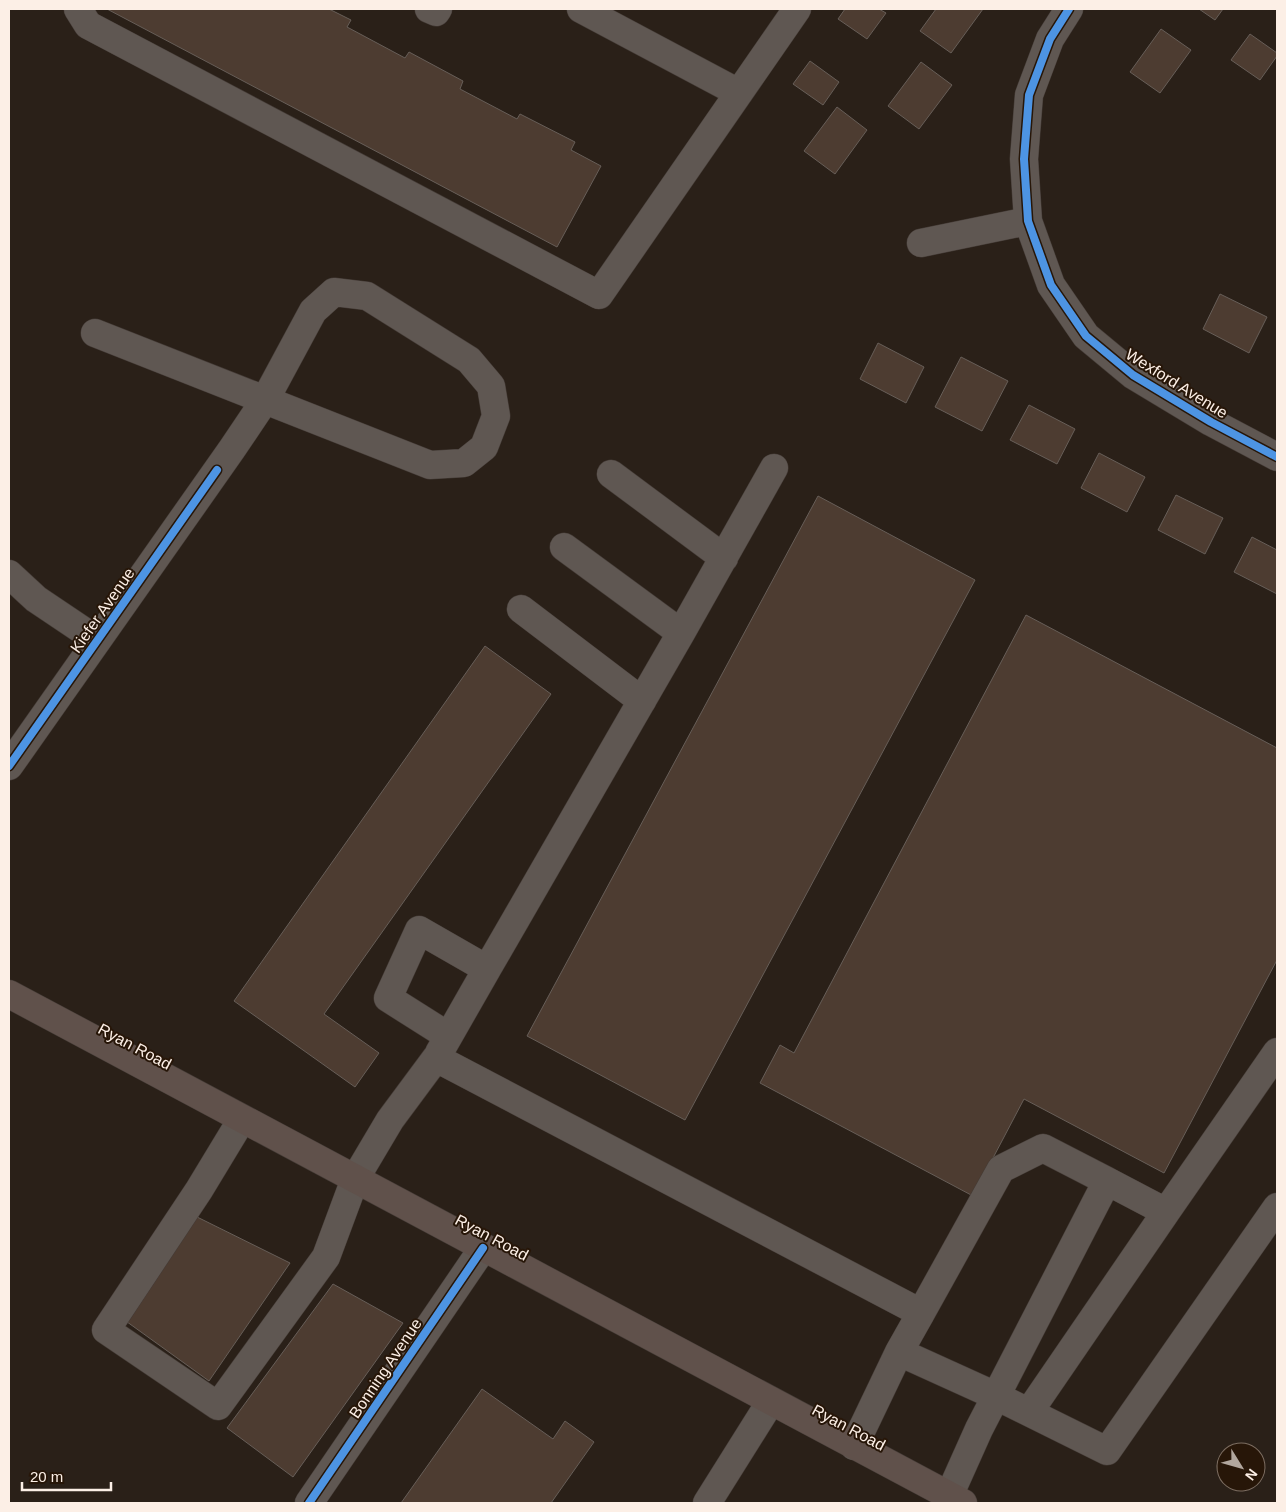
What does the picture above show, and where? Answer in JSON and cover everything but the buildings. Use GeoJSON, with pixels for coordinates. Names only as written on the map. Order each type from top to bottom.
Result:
{"type":"FeatureCollection","features":[{"type":"Feature","properties":{"kind":"main road","name":"Ryan Road"},"geometry":{"type":"LineString","coordinates":[[9,994],[956,1500]]}},
{"type":"Feature","properties":{"kind":"street"},"geometry":{"type":"LineString","coordinates":[[78,9],[88,25],[599,295],[796,9]]}},
{"type":"Feature","properties":{"kind":"street"},"geometry":{"type":"LineString","coordinates":[[429,9],[436,12],[438,9]]}},
{"type":"Feature","properties":{"kind":"street"},"geometry":{"type":"LineString","coordinates":[[581,9],[739,93]]}},
{"type":"Feature","properties":{"kind":"street","name":"Wexford Avenue"},"geometry":{"type":"LineString","coordinates":[[1069,9],[1050,40],[1029,95],[1024,159],[1028,221],[1051,285],[1086,336],[1133,375],[1211,422],[1277,457]]}},
{"type":"Feature","properties":{"kind":"street"},"geometry":{"type":"LineString","coordinates":[[921,243],[1028,221]]}},
{"type":"Feature","properties":{"kind":"street","name":"Kiefer Avenue"},"geometry":{"type":"LineString","coordinates":[[9,766],[265,400],[313,311],[334,292],[367,296],[469,360],[490,386],[496,416],[484,447],[464,463],[430,465],[265,400]]}},
{"type":"Feature","properties":{"kind":"street"},"geometry":{"type":"LineString","coordinates":[[96,333],[265,400]]}},
{"type":"Feature","properties":{"kind":"street"},"geometry":{"type":"LineString","coordinates":[[242,1119],[199,1190],[106,1330],[218,1406],[326,1258],[355,1179],[390,1120],[442,1047],[774,468]]}},
{"type":"Feature","properties":{"kind":"street"},"geometry":{"type":"LineString","coordinates":[[611,474],[724,558]]}},
{"type":"Feature","properties":{"kind":"street"},"geometry":{"type":"LineString","coordinates":[[564,547],[681,633]]}},
{"type":"Feature","properties":{"kind":"street"},"geometry":{"type":"LineString","coordinates":[[9,574],[36,599],[97,640]]}},
{"type":"Feature","properties":{"kind":"street"},"geometry":{"type":"LineString","coordinates":[[521,609],[642,700]]}},
{"type":"Feature","properties":{"kind":"street"},"geometry":{"type":"LineString","coordinates":[[487,969],[419,930],[388,998],[442,1047],[921,1313]]}},
{"type":"Feature","properties":{"kind":"street"},"geometry":{"type":"LineString","coordinates":[[1029,1412],[1277,1052]]}},
{"type":"Feature","properties":{"kind":"street"},"geometry":{"type":"LineString","coordinates":[[854,1446],[899,1352],[1001,1169],[1043,1148],[1166,1212]]}},
{"type":"Feature","properties":{"kind":"street"},"geometry":{"type":"LineString","coordinates":[[956,1500],[979,1429],[1107,1181]]}},
{"type":"Feature","properties":{"kind":"street"},"geometry":{"type":"LineString","coordinates":[[899,1352],[996,1396],[1107,1452],[1277,1208]]}},
{"type":"Feature","properties":{"kind":"street","name":"Bonning Avenue"},"geometry":{"type":"LineString","coordinates":[[309,1503],[483,1248]]}},
{"type":"Feature","properties":{"kind":"street"},"geometry":{"type":"LineString","coordinates":[[707,1503],[771,1401]]}},
{"type":"Feature","properties":{"kind":"cycle path"},"geometry":{"type":"LineString","coordinates":[[1069,9],[1050,39],[1029,95],[1024,159],[1028,221],[1051,285],[1086,336],[1133,375],[1211,422],[1277,457]]}},
{"type":"Feature","properties":{"kind":"cycle path"},"geometry":{"type":"LineString","coordinates":[[9,766],[217,470]]}},
{"type":"Feature","properties":{"kind":"cycle path"},"geometry":{"type":"LineString","coordinates":[[309,1503],[483,1248]]}}]}
